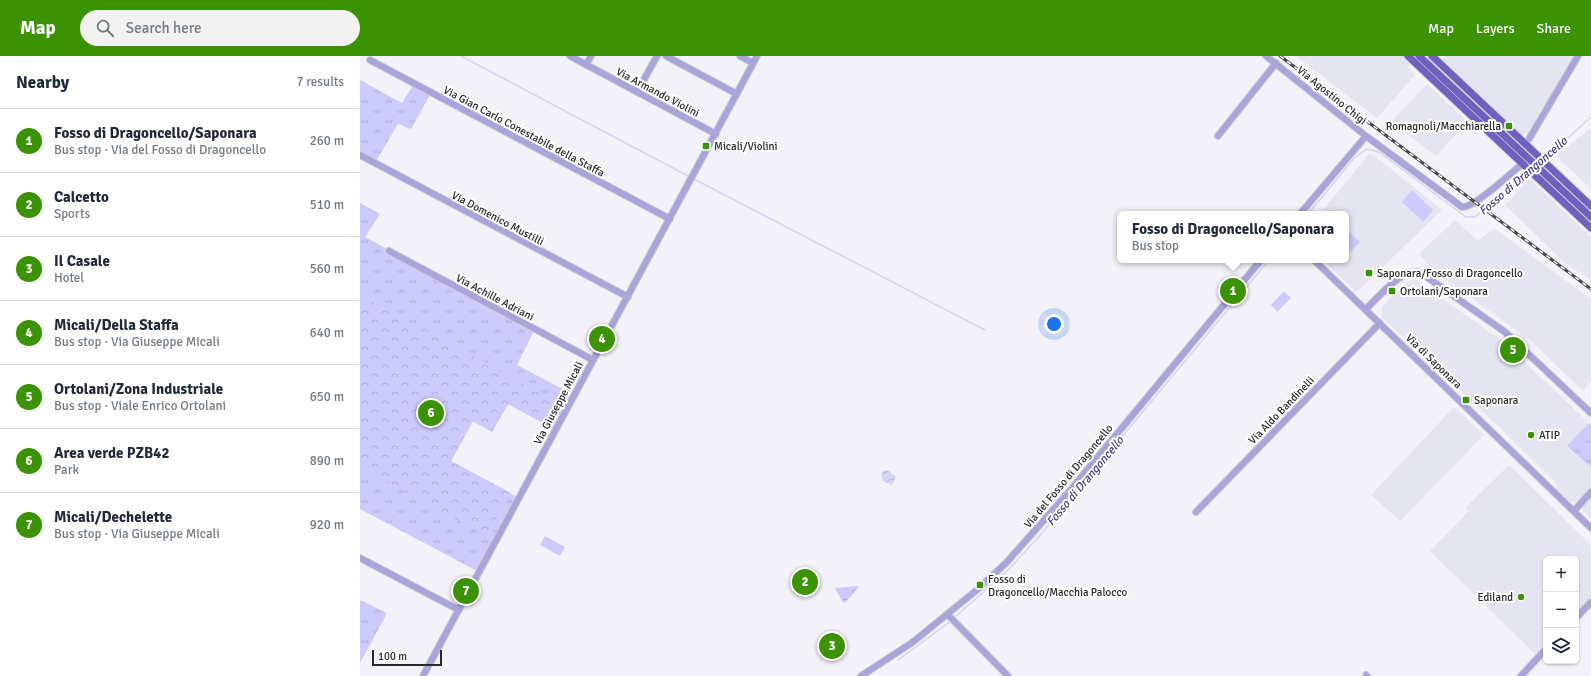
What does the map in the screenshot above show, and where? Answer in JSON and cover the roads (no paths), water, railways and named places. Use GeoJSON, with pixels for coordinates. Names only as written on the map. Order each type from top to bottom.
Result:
{"type":"FeatureCollection","features":[{"type":"Feature","properties":{"kind":"main road"},"geometry":{"type":"LineString","coordinates":[[1408,56],[1591,228]]}},
{"type":"Feature","properties":{"kind":"main road"},"geometry":{"type":"LineString","coordinates":[[1419,56],[1591,217]]}},
{"type":"Feature","properties":{"kind":"main road"},"geometry":{"type":"LineString","coordinates":[[1432,56],[1591,206]]}},
{"type":"Feature","properties":{"kind":"street","name":"Via Armando Violini"},"geometry":{"type":"LineString","coordinates":[[570,56],[716,134]]}},
{"type":"Feature","properties":{"kind":"street"},"geometry":{"type":"LineString","coordinates":[[586,65],[591,56]]}},
{"type":"Feature","properties":{"kind":"street"},"geometry":{"type":"LineString","coordinates":[[637,92],[657,56]]}},
{"type":"Feature","properties":{"kind":"street"},"geometry":{"type":"LineString","coordinates":[[666,56],[737,94]]}},
{"type":"Feature","properties":{"kind":"street"},"geometry":{"type":"LineString","coordinates":[[740,56],[753,63]]}},
{"type":"Feature","properties":{"kind":"street","name":"Via Giuseppe Micali"},"geometry":{"type":"LineString","coordinates":[[423,676],[690,183],[757,56]]}},
{"type":"Feature","properties":{"kind":"street","name":"Via Agostino Chigi"},"geometry":{"type":"LineString","coordinates":[[1266,56],[1366,136]]}},
{"type":"Feature","properties":{"kind":"street"},"geometry":{"type":"LineString","coordinates":[[1529,139],[1578,56]]}},
{"type":"Feature","properties":{"kind":"street","name":"Via Gian Carlo Conestabile della Staffa"},"geometry":{"type":"LineString","coordinates":[[370,60],[670,219]]}},
{"type":"Feature","properties":{"kind":"street"},"geometry":{"type":"LineString","coordinates":[[1218,136],[1276,63]]}},
{"type":"Feature","properties":{"kind":"street"},"geometry":{"type":"LineString","coordinates":[[1303,211],[1366,136],[1464,207],[1470,206],[1480,199],[1522,164]]}},
{"type":"Feature","properties":{"kind":"street","name":"Via Domenico Mustilli"},"geometry":{"type":"LineString","coordinates":[[360,155],[628,297]]}},
{"type":"Feature","properties":{"kind":"street","name":"Via Achille Adriani"},"geometry":{"type":"LineString","coordinates":[[389,251],[593,360]]}},
{"type":"Feature","properties":{"kind":"street","name":"Via del Fosso di Dragoncello"},"geometry":{"type":"LineString","coordinates":[[862,676],[951,618],[1006,563],[1258,263]]}},
{"type":"Feature","properties":{"kind":"street","name":"Via di Saponara"},"geometry":{"type":"LineString","coordinates":[[1317,263],[1591,528]]}},
{"type":"Feature","properties":{"kind":"street"},"geometry":{"type":"LineString","coordinates":[[1366,309],[1402,276],[1414,271],[1421,273],[1509,336],[1591,413]]}},
{"type":"Feature","properties":{"kind":"street","name":"Via Aldo Bandinelli"},"geometry":{"type":"LineString","coordinates":[[1196,512],[1380,323]]}},
{"type":"Feature","properties":{"kind":"street"},"geometry":{"type":"LineString","coordinates":[[1574,511],[1591,492]]}},
{"type":"Feature","properties":{"kind":"street"},"geometry":{"type":"LineString","coordinates":[[360,558],[459,610]]}},
{"type":"Feature","properties":{"kind":"street"},"geometry":{"type":"LineString","coordinates":[[1579,615],[1591,602]]}},
{"type":"Feature","properties":{"kind":"street"},"geometry":{"type":"LineString","coordinates":[[951,618],[1008,676]]}},
{"type":"Feature","properties":{"kind":"street"},"geometry":{"type":"LineString","coordinates":[[1523,675],[1543,652]]}},
{"type":"Feature","properties":{"kind":"water"},"geometry":{"type":"Polygon","coordinates":[[[884,470],[889,471],[896,477],[892,485],[883,481],[881,475],[884,470]]]}},
{"type":"Feature","properties":{"kind":"waterway"},"geometry":{"type":"LineString","coordinates":[[461,56],[690,177]]}},
{"type":"Feature","properties":{"kind":"waterway","name":"Fosso di Drangoncello"},"geometry":{"type":"LineString","coordinates":[[1545,159],[1591,117]]}},
{"type":"Feature","properties":{"kind":"waterway","name":"Fosso di Drangoncello"},"geometry":{"type":"LineString","coordinates":[[1310,211],[1355,157],[1367,149],[1379,152],[1466,217],[1475,217],[1528,173]]}},
{"type":"Feature","properties":{"kind":"waterway"},"geometry":{"type":"LineString","coordinates":[[694,179],[985,330]]}},
{"type":"Feature","properties":{"kind":"waterway","name":"Fosso di Drangoncello"},"geometry":{"type":"LineString","coordinates":[[954,618],[1008,570],[1036,540],[1267,263]]}},
{"type":"Feature","properties":{"kind":"waterway","name":"Fosso di Drangoncello"},"geometry":{"type":"LineString","coordinates":[[898,660],[951,621]]}},
{"type":"Feature","properties":{"kind":"railway"},"geometry":{"type":"LineString","coordinates":[[1280,56],[1591,289]]}},
{"type":"Feature","properties":{"kind":"place","name":"Romagnoli/Macchiarella"},"geometry":{"type":"Point","coordinates":[1509,126]}},
{"type":"Feature","properties":{"kind":"place","name":"Micali/Violini"},"geometry":{"type":"Point","coordinates":[706,146]}},
{"type":"Feature","properties":{"kind":"place","name":"Saponara/Fosso di Dragoncello"},"geometry":{"type":"Point","coordinates":[1369,273]}},
{"type":"Feature","properties":{"kind":"place","name":"Fosso di Dragoncello/Saponara"},"geometry":{"type":"Point","coordinates":[1233,291]}},
{"type":"Feature","properties":{"kind":"place","name":"Ortolani/Saponara"},"geometry":{"type":"Point","coordinates":[1392,291]}},
{"type":"Feature","properties":{"kind":"place","name":"Micali/Della Staffa"},"geometry":{"type":"Point","coordinates":[602,339]}},
{"type":"Feature","properties":{"kind":"place","name":"Ortolani/Zona Industriale"},"geometry":{"type":"Point","coordinates":[1513,350]}},
{"type":"Feature","properties":{"kind":"place","name":"Saponara"},"geometry":{"type":"Point","coordinates":[1466,400]}},
{"type":"Feature","properties":{"kind":"place","name":"Area verde PZB42"},"geometry":{"type":"Point","coordinates":[431,413]}},
{"type":"Feature","properties":{"kind":"place","name":"ATIP"},"geometry":{"type":"Point","coordinates":[1531,435]}},
{"type":"Feature","properties":{"kind":"place","name":"Calcetto"},"geometry":{"type":"Point","coordinates":[805,582]}},
{"type":"Feature","properties":{"kind":"place","name":"Fosso di Dragoncello/Macchia Palocco"},"geometry":{"type":"Point","coordinates":[980,585]}},
{"type":"Feature","properties":{"kind":"place","name":"Micali/Dechelette"},"geometry":{"type":"Point","coordinates":[466,591]}},
{"type":"Feature","properties":{"kind":"place","name":"Ediland"},"geometry":{"type":"Point","coordinates":[1521,597]}},
{"type":"Feature","properties":{"kind":"place","name":"Il Casale"},"geometry":{"type":"Point","coordinates":[832,646]}}]}
